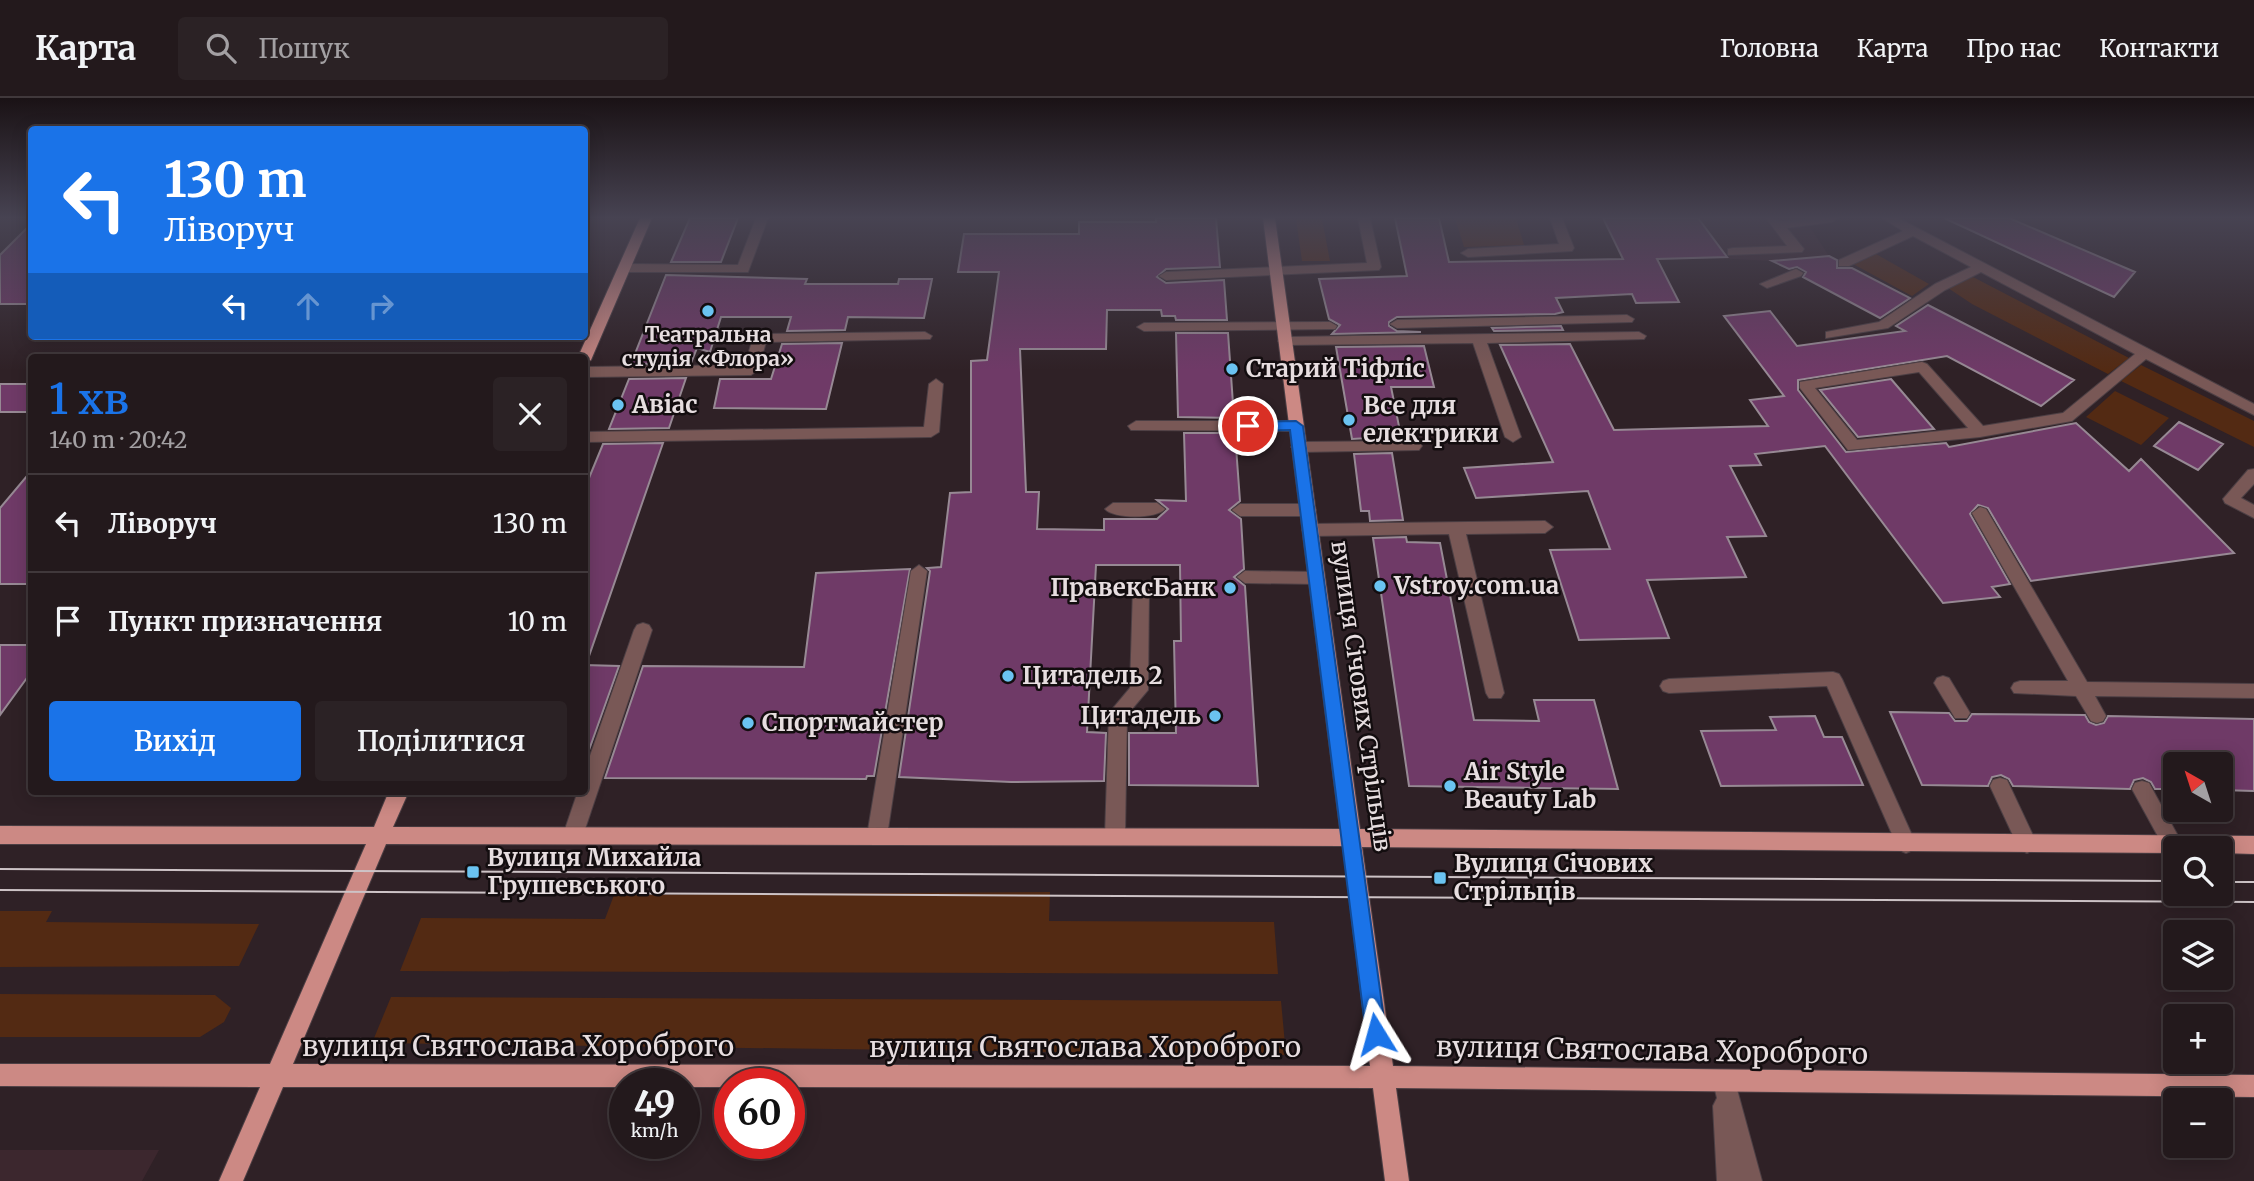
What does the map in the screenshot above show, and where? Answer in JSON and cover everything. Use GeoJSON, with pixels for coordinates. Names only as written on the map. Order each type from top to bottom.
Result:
{"type":"FeatureCollection","features":[{"type":"Feature","properties":{"kind":"main road"},"geometry":{"type":"LineString","coordinates":[[587,354],[625,269]]}},
{"type":"Feature","properties":{"kind":"main road","name":"вулиця Січових Стрільців"},"geometry":{"type":"LineString","coordinates":[[1276,269],[1397,1181]]}},
{"type":"Feature","properties":{"kind":"main road"},"geometry":{"type":"LineString","coordinates":[[231,1181],[397,795]]}},
{"type":"Feature","properties":{"kind":"main road"},"geometry":{"type":"LineString","coordinates":[[0,835],[1115,836],[2163,845]]}},
{"type":"Feature","properties":{"kind":"main road"},"geometry":{"type":"LineString","coordinates":[[2233,845],[2254,845]]}},
{"type":"Feature","properties":{"kind":"main road","name":"вулиця Святослава Хороброго"},"geometry":{"type":"LineString","coordinates":[[0,1075],[1382,1077],[2254,1086]]}},
{"type":"Feature","properties":{"kind":"lane"},"geometry":{"type":"LineString","coordinates":[[689,269],[743,269]]}},
{"type":"Feature","properties":{"kind":"lane"},"geometry":{"type":"LineString","coordinates":[[1166,276],[1344,269]]}},
{"type":"Feature","properties":{"kind":"lane"},"geometry":{"type":"LineString","coordinates":[[1831,335],[1883,324],[1940,287],[1978,269]]}},
{"type":"Feature","properties":{"kind":"lane"},"geometry":{"type":"LineString","coordinates":[[1980,269],[2254,410]]}},
{"type":"Feature","properties":{"kind":"lane"},"geometry":{"type":"LineString","coordinates":[[1767,284],[1796,273]]}},
{"type":"Feature","properties":{"kind":"lane"},"geometry":{"type":"LineString","coordinates":[[1397,324],[1627,319]]}},
{"type":"Feature","properties":{"kind":"lane"},"geometry":{"type":"LineString","coordinates":[[1284,333],[1330,326]]}},
{"type":"Feature","properties":{"kind":"lane"},"geometry":{"type":"LineString","coordinates":[[1144,327],[1478,338],[1639,336]]}},
{"type":"Feature","properties":{"kind":"lane"},"geometry":{"type":"LineString","coordinates":[[588,372],[751,370],[760,338],[925,336]]}},
{"type":"Feature","properties":{"kind":"lane"},"geometry":{"type":"LineString","coordinates":[[1478,338],[1513,437]]}},
{"type":"Feature","properties":{"kind":"lane"},"geometry":{"type":"LineString","coordinates":[[1980,432],[1922,367],[1805,385],[1853,446],[1980,432],[2067,417],[2144,354]]}},
{"type":"Feature","properties":{"kind":"lane"},"geometry":{"type":"LineString","coordinates":[[588,437],[931,432],[936,384]]}},
{"type":"Feature","properties":{"kind":"lane"},"geometry":{"type":"LineString","coordinates":[[1136,426],[1296,426]]}},
{"type":"Feature","properties":{"kind":"lane"},"geometry":{"type":"LineString","coordinates":[[1299,447],[1414,446]]}},
{"type":"Feature","properties":{"kind":"lane"},"geometry":{"type":"LineString","coordinates":[[2254,474],[2231,499],[2254,512]]}},
{"type":"Feature","properties":{"kind":"lane"},"geometry":{"type":"LineString","coordinates":[[1114,509],[1157,509]]}},
{"type":"Feature","properties":{"kind":"lane"},"geometry":{"type":"LineString","coordinates":[[1240,510],[1308,510]]}},
{"type":"Feature","properties":{"kind":"lane"},"geometry":{"type":"LineString","coordinates":[[1980,513],[2097,716]]}},
{"type":"Feature","properties":{"kind":"lane"},"geometry":{"type":"LineString","coordinates":[[1310,530],[1545,527]]}},
{"type":"Feature","properties":{"kind":"lane"},"geometry":{"type":"LineString","coordinates":[[1456,528],[1495,693]]}},
{"type":"Feature","properties":{"kind":"lane"},"geometry":{"type":"LineString","coordinates":[[877,836],[919,571]]}},
{"type":"Feature","properties":{"kind":"lane"},"geometry":{"type":"LineString","coordinates":[[1244,577],[1317,578]]}},
{"type":"Feature","properties":{"kind":"lane"},"geometry":{"type":"LineString","coordinates":[[1115,836],[1118,713],[1139,690],[1141,588]]}},
{"type":"Feature","properties":{"kind":"lane"},"geometry":{"type":"LineString","coordinates":[[588,791],[643,630]]}},
{"type":"Feature","properties":{"kind":"lane"},"geometry":{"type":"LineString","coordinates":[[1670,686],[1833,679],[1906,844]]}},
{"type":"Feature","properties":{"kind":"lane"},"geometry":{"type":"LineString","coordinates":[[1943,683],[1961,713]]}},
{"type":"Feature","properties":{"kind":"lane"},"geometry":{"type":"LineString","coordinates":[[2020,688],[2254,691]]}},
{"type":"Feature","properties":{"kind":"lane"},"geometry":{"type":"LineString","coordinates":[[2000,786],[2027,844]]}},
{"type":"Feature","properties":{"kind":"lane"},"geometry":{"type":"LineString","coordinates":[[2142,789],[2168,836]]}},
{"type":"Feature","properties":{"kind":"lane"},"geometry":{"type":"LineString","coordinates":[[573,835],[587,795]]}},
{"type":"Feature","properties":{"kind":"lane"},"geometry":{"type":"LineString","coordinates":[[1724,1082],[1724,1133],[1729,1181]]}},
{"type":"Feature","properties":{"kind":"lane"},"geometry":{"type":"LineString","coordinates":[[1724,1082],[1750,1181]]}},
{"type":"Feature","properties":{"kind":"shaded area"},"geometry":{"type":"Polygon","coordinates":[[[1861,269],[1902,269],[1929,284],[1912,296],[1861,269]]]}},
{"type":"Feature","properties":{"kind":"shaded area"},"geometry":{"type":"Polygon","coordinates":[[[1973,277],[2129,358],[2108,374],[1972,304],[1948,288],[1973,277]]]}},
{"type":"Feature","properties":{"kind":"shaded area"},"geometry":{"type":"Polygon","coordinates":[[[2141,365],[2254,421],[2254,447],[2121,381],[2141,365]]]}},
{"type":"Feature","properties":{"kind":"shaded area"},"geometry":{"type":"Polygon","coordinates":[[[2115,391],[2169,418],[2141,445],[2086,417],[2115,391]]]}},
{"type":"Feature","properties":{"kind":"shaded area"},"geometry":{"type":"Polygon","coordinates":[[[1050,892],[1049,921],[1274,922],[1278,974],[400,971],[421,918],[605,919],[614,895],[1050,892]]]}},
{"type":"Feature","properties":{"kind":"shaded area"},"geometry":{"type":"Polygon","coordinates":[[[0,911],[52,911],[46,922],[259,924],[239,966],[0,967],[0,911]]]}},
{"type":"Feature","properties":{"kind":"shaded area"},"geometry":{"type":"Polygon","coordinates":[[[0,994],[215,995],[231,1008],[224,1022],[200,1037],[0,1037],[0,994]]]}},
{"type":"Feature","properties":{"kind":"shaded area"},"geometry":{"type":"Polygon","coordinates":[[[391,997],[1281,1001],[1286,1055],[372,1043],[391,997]]]}},
{"type":"Feature","properties":{"kind":"shaded area"},"geometry":{"type":"Polygon","coordinates":[[[0,1150],[159,1150],[142,1181],[0,1181],[0,1150]]]}},
{"type":"Feature","properties":{"kind":"building"},"geometry":{"type":"Polygon","coordinates":[[[0,269],[28,269],[28,304],[0,304],[0,269]]]}},
{"type":"Feature","properties":{"kind":"building"},"geometry":{"type":"Polygon","coordinates":[[[959,269],[1178,269],[1166,269],[1157,277],[1166,283],[1224,280],[1227,320],[1176,320],[1175,316],[1162,316],[1161,310],[1107,310],[1106,349],[1020,349],[1026,492],[1039,492],[1037,529],[1104,530],[1104,519],[1157,519],[1168,509],[1157,500],[1186,501],[1184,433],[1235,433],[1240,501],[1229,510],[1241,519],[1244,569],[1234,577],[1245,586],[1258,786],[1129,785],[1129,733],[1176,733],[1174,641],[1181,641],[1180,565],[1096,565],[1087,732],[1106,733],[1104,781],[1011,782],[899,777],[930,571],[927,568],[941,567],[950,493],[971,492],[971,361],[987,360],[999,272],[958,272],[959,269]]]}},
{"type":"Feature","properties":{"kind":"building"},"geometry":{"type":"Polygon","coordinates":[[[1405,269],[1662,269],[1679,302],[1636,303],[1632,294],[1556,298],[1563,312],[1397,317],[1389,322],[1389,326],[1397,331],[1421,332],[1332,334],[1340,325],[1329,319],[1319,279],[1407,276],[1405,269]]]}},
{"type":"Feature","properties":{"kind":"building"},"geometry":{"type":"Polygon","coordinates":[[[1800,269],[1853,269],[1910,298],[1880,318],[1803,277],[1806,272],[1800,269]]]}},
{"type":"Feature","properties":{"kind":"building"},"geometry":{"type":"Polygon","coordinates":[[[2053,269],[2127,269],[2135,272],[2114,297],[2053,269]]]}},
{"type":"Feature","properties":{"kind":"building"},"geometry":{"type":"Polygon","coordinates":[[[666,275],[807,279],[805,284],[898,284],[899,279],[932,279],[924,318],[848,317],[845,330],[787,331],[791,317],[721,317],[710,352],[697,348],[691,363],[631,364],[666,275]]]}},
{"type":"Feature","properties":{"kind":"building"},"geometry":{"type":"Polygon","coordinates":[[[1928,305],[2074,380],[2041,406],[1947,356],[1798,380],[1798,390],[1846,452],[1946,443],[1949,447],[2076,423],[2129,471],[2141,459],[2234,553],[2031,581],[1988,508],[1978,505],[1970,514],[2010,584],[1992,587],[2000,597],[1943,603],[1825,446],[1755,454],[1761,465],[1730,466],[1766,536],[1727,537],[1746,577],[1647,580],[1669,638],[1579,640],[1550,550],[1610,549],[1588,491],[1476,498],[1464,468],[1553,462],[1500,345],[1570,344],[1614,430],[1768,426],[1750,400],[1784,396],[1724,316],[1770,311],[1797,346],[1905,331],[1896,326],[1928,305]]]}},
{"type":"Feature","properties":{"kind":"building"},"geometry":{"type":"Polygon","coordinates":[[[1561,326],[1563,330],[1494,331],[1492,328],[1561,326]]]}},
{"type":"Feature","properties":{"kind":"building"},"geometry":{"type":"Polygon","coordinates":[[[1176,333],[1228,333],[1234,418],[1178,417],[1176,333]]]}},
{"type":"Feature","properties":{"kind":"building"},"geometry":{"type":"Polygon","coordinates":[[[842,343],[826,409],[714,408],[720,379],[771,379],[782,344],[842,343]]]}},
{"type":"Feature","properties":{"kind":"building"},"geometry":{"type":"Polygon","coordinates":[[[1424,346],[1434,387],[1391,387],[1401,436],[1352,439],[1336,347],[1424,346]]]}},
{"type":"Feature","properties":{"kind":"building"},"geometry":{"type":"Polygon","coordinates":[[[686,378],[669,428],[609,429],[629,379],[686,378]]]}},
{"type":"Feature","properties":{"kind":"building"},"geometry":{"type":"Polygon","coordinates":[[[1891,379],[1934,429],[1858,437],[1820,390],[1891,379]]]}},
{"type":"Feature","properties":{"kind":"building"},"geometry":{"type":"Polygon","coordinates":[[[0,384],[28,384],[28,412],[0,412],[0,384]]]}},
{"type":"Feature","properties":{"kind":"building"},"geometry":{"type":"Polygon","coordinates":[[[2179,422],[2223,444],[2198,470],[2154,446],[2179,422]]]}},
{"type":"Feature","properties":{"kind":"building"},"geometry":{"type":"Polygon","coordinates":[[[663,443],[589,656],[588,480],[603,444],[663,443]]]}},
{"type":"Feature","properties":{"kind":"building"},"geometry":{"type":"Polygon","coordinates":[[[1392,453],[1403,520],[1370,521],[1369,511],[1361,511],[1354,454],[1392,453]]]}},
{"type":"Feature","properties":{"kind":"building"},"geometry":{"type":"Polygon","coordinates":[[[28,475],[28,584],[0,584],[0,508],[28,475]]]}},
{"type":"Feature","properties":{"kind":"building"},"geometry":{"type":"Polygon","coordinates":[[[1406,537],[1407,542],[1440,543],[1474,720],[1539,721],[1534,700],[1594,700],[1618,789],[1409,786],[1373,538],[1406,537]]]}},
{"type":"Feature","properties":{"kind":"building","name":"Спортмайстер"},"geometry":{"type":"Polygon","coordinates":[[[910,569],[874,776],[867,776],[866,779],[605,778],[643,666],[804,667],[816,573],[910,569]]]}},
{"type":"Feature","properties":{"kind":"building"},"geometry":{"type":"Polygon","coordinates":[[[0,645],[28,645],[28,676],[0,715],[0,645]]]}},
{"type":"Feature","properties":{"kind":"building"},"geometry":{"type":"Polygon","coordinates":[[[588,665],[619,666],[588,753],[588,665]]]}},
{"type":"Feature","properties":{"kind":"building"},"geometry":{"type":"Polygon","coordinates":[[[1890,712],[1949,713],[1955,721],[1967,721],[1972,714],[2085,715],[2089,722],[2096,725],[2104,723],[2108,716],[2254,719],[2254,791],[2233,790],[2233,752],[2163,752],[2163,789],[2155,789],[2151,782],[2143,778],[2134,780],[2130,789],[2013,786],[2009,779],[2001,775],[1992,777],[1988,786],[1922,785],[1890,712]]]}},
{"type":"Feature","properties":{"kind":"building"},"geometry":{"type":"Polygon","coordinates":[[[1815,716],[1824,737],[1842,737],[1863,785],[1721,786],[1701,731],[1776,730],[1770,717],[1815,716]]]}},
{"type":"Feature","properties":{"kind":"tram line"},"geometry":{"type":"LineString","coordinates":[[0,869],[2163,881]]}},
{"type":"Feature","properties":{"kind":"tram line"},"geometry":{"type":"LineString","coordinates":[[2233,882],[2254,882]]}},
{"type":"Feature","properties":{"kind":"tram line"},"geometry":{"type":"LineString","coordinates":[[0,890],[2254,902]]}},
{"type":"Feature","properties":{"kind":"place","name":"Театральна студія «Флора»"},"geometry":{"type":"Point","coordinates":[708,311]}},
{"type":"Feature","properties":{"kind":"place","name":"Старий Тіфліс"},"geometry":{"type":"Point","coordinates":[1232,369]}},
{"type":"Feature","properties":{"kind":"place","name":"Авіас"},"geometry":{"type":"Point","coordinates":[618,405]}},
{"type":"Feature","properties":{"kind":"place","name":"Все для електрики"},"geometry":{"type":"Point","coordinates":[1349,420]}},
{"type":"Feature","properties":{"kind":"place","name":"Vstroy.com.ua"},"geometry":{"type":"Point","coordinates":[1380,586]}},
{"type":"Feature","properties":{"kind":"place","name":"ПравексБанк"},"geometry":{"type":"Point","coordinates":[1230,588]}},
{"type":"Feature","properties":{"kind":"place","name":"Цитадель 2"},"geometry":{"type":"Point","coordinates":[1008,676]}},
{"type":"Feature","properties":{"kind":"place","name":"Цитадель"},"geometry":{"type":"Point","coordinates":[1215,716]}},
{"type":"Feature","properties":{"kind":"place","name":"Спортмайстер"},"geometry":{"type":"Point","coordinates":[748,723]}},
{"type":"Feature","properties":{"kind":"place","name":"Air Style Beauty Lab"},"geometry":{"type":"Point","coordinates":[1450,786]}},
{"type":"Feature","properties":{"kind":"place","name":"Вулиця Михайла Грушевського"},"geometry":{"type":"Point","coordinates":[473,872]}},
{"type":"Feature","properties":{"kind":"place","name":"Вулиця Січових Стрільців"},"geometry":{"type":"Point","coordinates":[1440,878]}},
{"type":"Feature","properties":{"kind":"route"},"geometry":{"type":"LineString","coordinates":[[1248,426],[1296,426],[1349,807],[1376,1034]]}}]}
